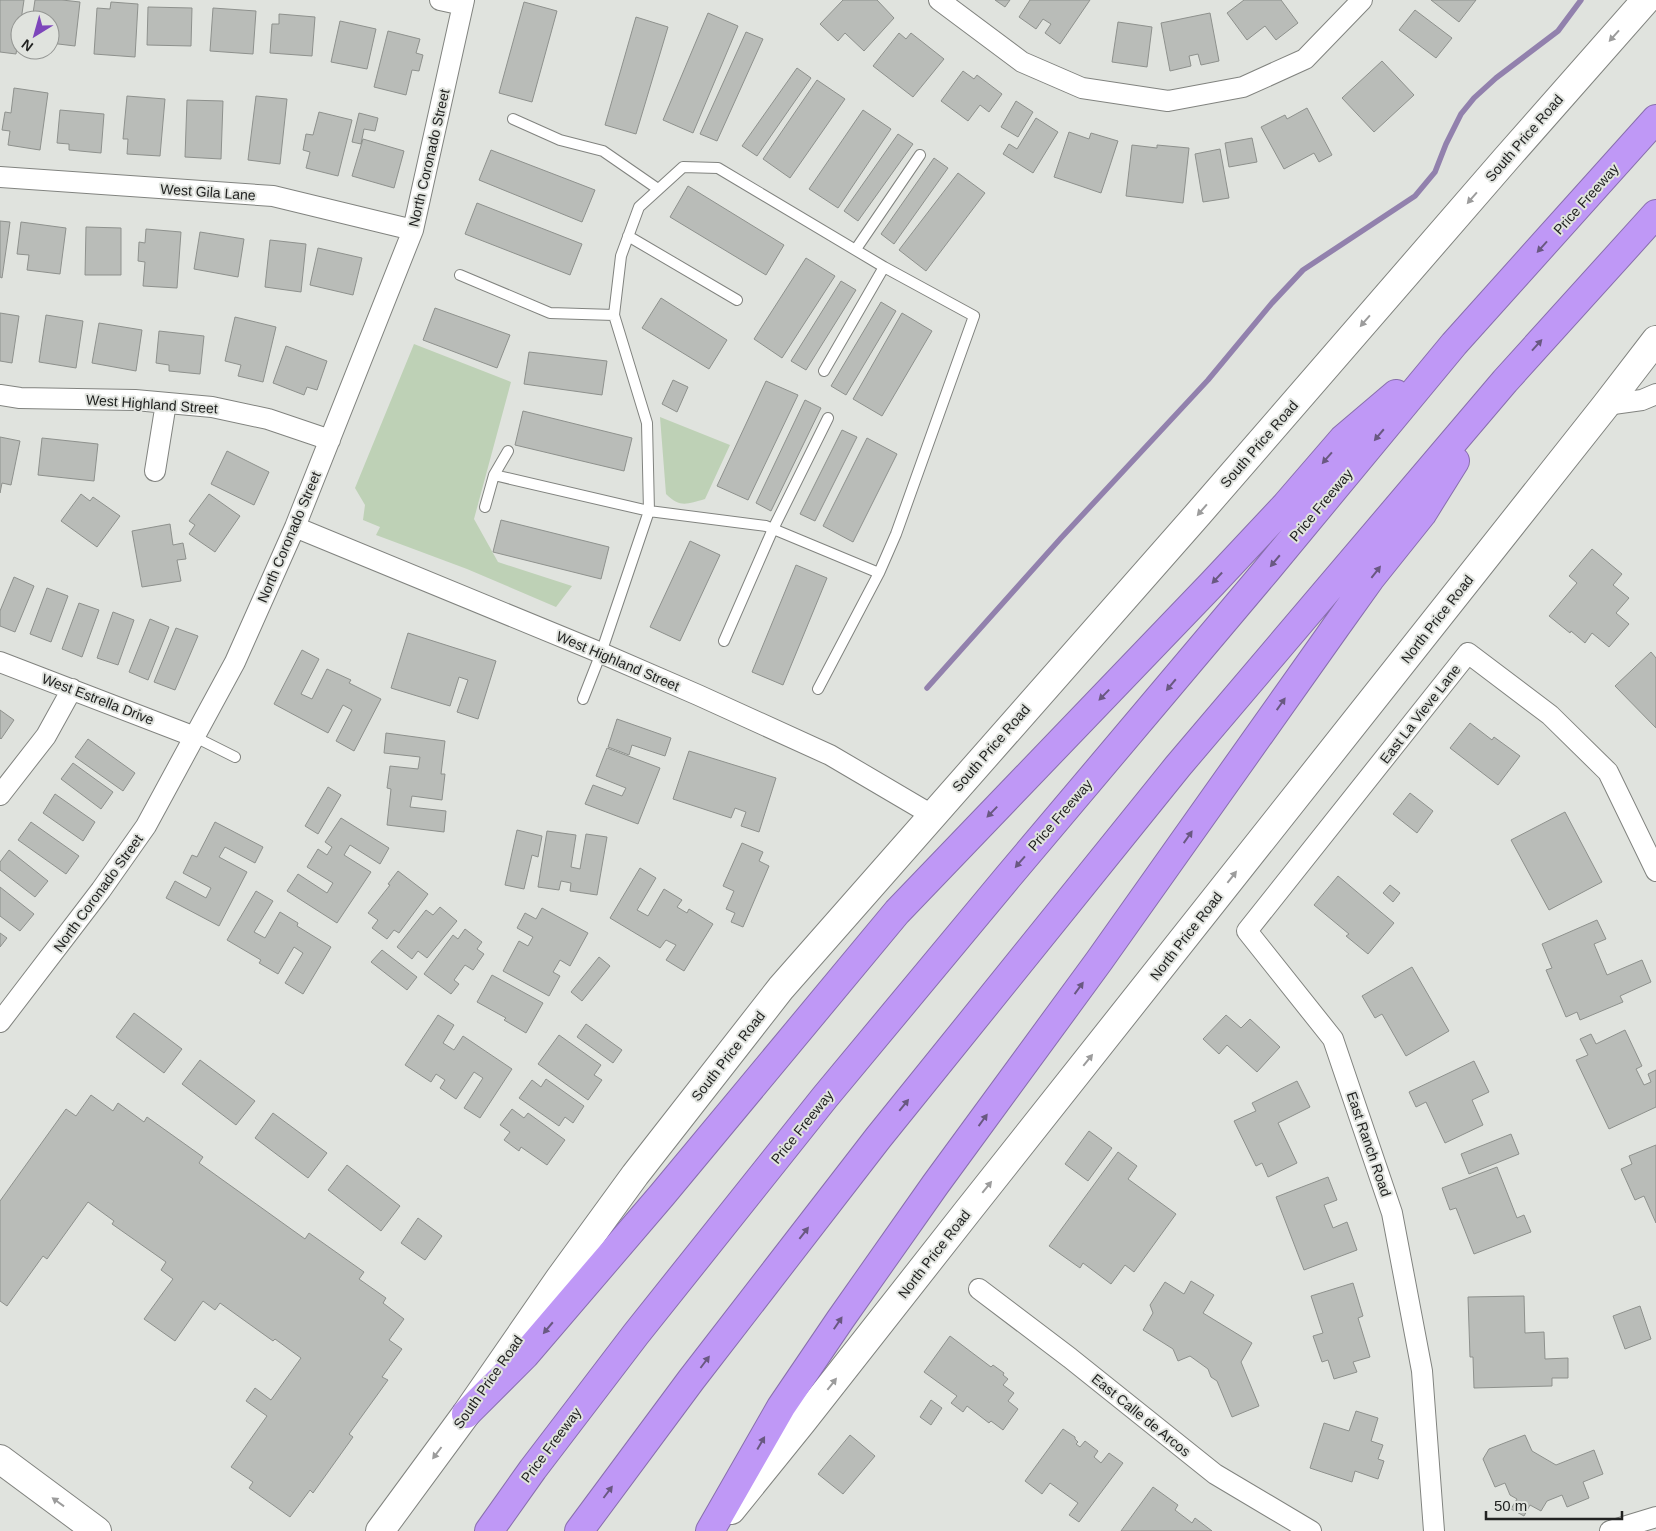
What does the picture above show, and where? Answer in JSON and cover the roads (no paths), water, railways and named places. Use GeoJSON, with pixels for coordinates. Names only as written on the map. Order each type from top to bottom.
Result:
{"type":"FeatureCollection","features":[{"type":"Feature","properties":{"kind":"highway","name":"Price Freeway"},"geometry":{"type":"LineString","coordinates":[[489,1531],[533,1469],[636,1334],[825,1097],[1454,344],[1656,119]]}},
{"type":"Feature","properties":{"kind":"highway"},"geometry":{"type":"LineString","coordinates":[[579,1531],[691,1380],[878,1138],[1178,766],[1505,381],[1656,214]]}},
{"type":"Feature","properties":{"kind":"highway"},"geometry":{"type":"LineString","coordinates":[[466,1414],[525,1355],[662,1195],[896,912],[1212,584],[1343,439],[1454,344]]}},
{"type":"Feature","properties":{"kind":"highway"},"geometry":{"type":"LineString","coordinates":[[712,1531],[781,1407],[840,1320],[935,1185],[1110,946],[1370,579],[1422,514],[1505,381]]}},
{"type":"Feature","properties":{"kind":"main road","name":"South Price Road"},"geometry":{"type":"LineString","coordinates":[[380,1531],[466,1414],[635,1175],[781,988],[1199,513],[1646,0]]}},
{"type":"Feature","properties":{"kind":"main road","name":"North Price Road"},"geometry":{"type":"LineString","coordinates":[[712,1531],[802,1422],[1606,406],[1656,340]]}},
{"type":"Feature","properties":{"kind":"main road"},"geometry":{"type":"LineString","coordinates":[[1,1462],[97,1531]]}},
{"type":"Feature","properties":{"kind":"street"},"geometry":{"type":"LineString","coordinates":[[440,0],[463,2]]}},
{"type":"Feature","properties":{"kind":"street"},"geometry":{"type":"LineString","coordinates":[[940,0],[1022,62],[1082,88],[1168,100],[1243,87],[1305,59],[1362,0]]}},
{"type":"Feature","properties":{"kind":"street","name":"North Coronado Street"},"geometry":{"type":"LineString","coordinates":[[0,1022],[101,890],[146,826],[235,662],[295,527],[413,230],[463,2]]}},
{"type":"Feature","properties":{"kind":"street","name":"West Gila Lane"},"geometry":{"type":"LineString","coordinates":[[0,177],[273,196],[413,230]]}},
{"type":"Feature","properties":{"kind":"street"},"geometry":{"type":"LineString","coordinates":[[1606,406],[1642,400],[1656,394]]}},
{"type":"Feature","properties":{"kind":"street","name":"West Highland Street"},"geometry":{"type":"LineString","coordinates":[[0,395],[20,398],[135,400],[212,407],[258,417],[330,440]]}},
{"type":"Feature","properties":{"kind":"street"},"geometry":{"type":"LineString","coordinates":[[154,471],[166,403]]}},
{"type":"Feature","properties":{"kind":"street","name":"West Highland Street"},"geometry":{"type":"LineString","coordinates":[[295,527],[601,653],[830,755],[932,815]]}},
{"type":"Feature","properties":{"kind":"street","name":"East La Vieve Lane"},"geometry":{"type":"LineString","coordinates":[[1337,818],[1468,653],[1550,715],[1608,772],[1656,871]]}},
{"type":"Feature","properties":{"kind":"street","name":"West Estrella Drive"},"geometry":{"type":"LineString","coordinates":[[0,662],[195,737]]}},
{"type":"Feature","properties":{"kind":"street"},"geometry":{"type":"LineString","coordinates":[[0,795],[46,736],[72,689]]}},
{"type":"Feature","properties":{"kind":"street","name":"East Ranch Road"},"geometry":{"type":"LineString","coordinates":[[1337,818],[1247,931],[1333,1039],[1392,1213],[1422,1371],[1434,1531]]}},
{"type":"Feature","properties":{"kind":"street","name":"East Calle de Arcos"},"geometry":{"type":"LineString","coordinates":[[979,1289],[1070,1358],[1215,1474],[1311,1531]]}},
{"type":"Feature","properties":{"kind":"street"},"geometry":{"type":"LineString","coordinates":[[1610,1531],[1656,1517]]}},
{"type":"Feature","properties":{"kind":"lane"},"geometry":{"type":"LineString","coordinates":[[513,119],[560,140],[602,152],[658,190]]}},
{"type":"Feature","properties":{"kind":"lane"},"geometry":{"type":"LineString","coordinates":[[856,249],[920,155]]}},
{"type":"Feature","properties":{"kind":"lane"},"geometry":{"type":"LineString","coordinates":[[583,699],[601,653],[649,512],[647,424],[614,315],[621,256],[639,207],[683,167],[718,168],[884,267],[974,316],[896,534],[818,689]]}},
{"type":"Feature","properties":{"kind":"lane"},"geometry":{"type":"LineString","coordinates":[[628,236],[737,300]]}},
{"type":"Feature","properties":{"kind":"lane"},"geometry":{"type":"LineString","coordinates":[[824,371],[884,267]]}},
{"type":"Feature","properties":{"kind":"lane"},"geometry":{"type":"LineString","coordinates":[[460,275],[550,312],[614,315]]}},
{"type":"Feature","properties":{"kind":"lane"},"geometry":{"type":"LineString","coordinates":[[724,641],[773,529],[828,418]]}},
{"type":"Feature","properties":{"kind":"lane"},"geometry":{"type":"LineString","coordinates":[[485,507],[494,475],[508,451]]}},
{"type":"Feature","properties":{"kind":"lane"},"geometry":{"type":"LineString","coordinates":[[494,475],[649,512],[766,526],[878,573]]}},
{"type":"Feature","properties":{"kind":"lane"},"geometry":{"type":"LineString","coordinates":[[195,737],[234,757]]}},
{"type":"Feature","properties":{"kind":"waterway"},"geometry":{"type":"LineString","coordinates":[[927,688],[1061,538],[1208,380],[1272,303],[1303,270],[1415,196],[1435,172],[1461,114],[1474,98],[1496,78],[1558,31],[1581,0]]}}]}
